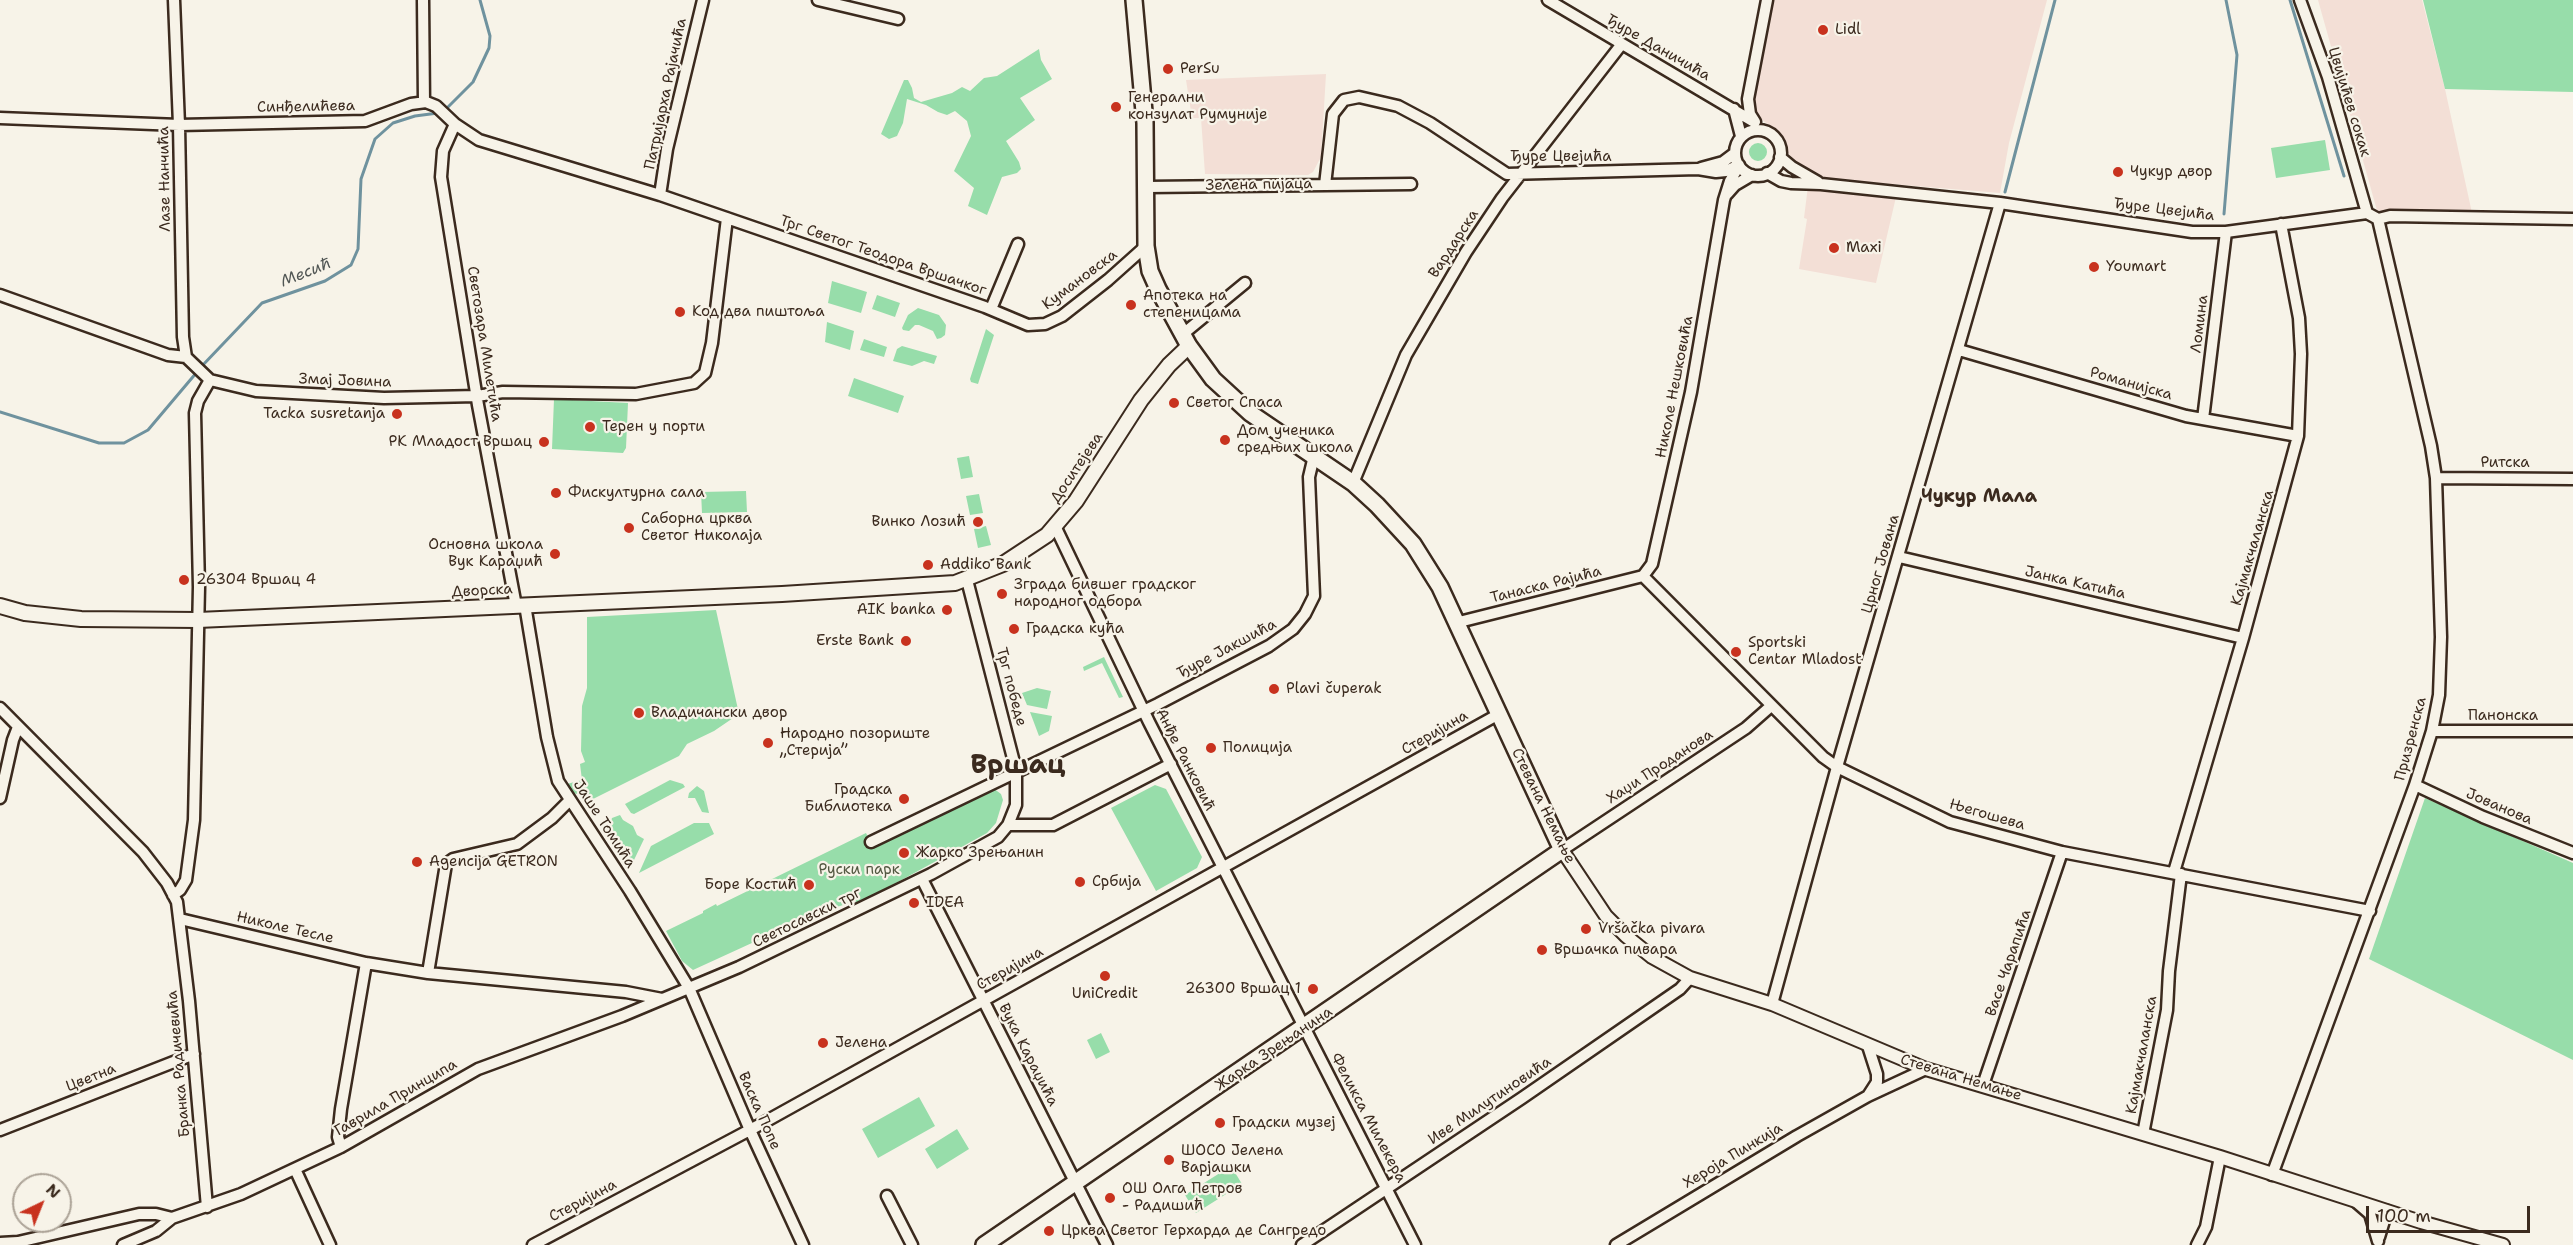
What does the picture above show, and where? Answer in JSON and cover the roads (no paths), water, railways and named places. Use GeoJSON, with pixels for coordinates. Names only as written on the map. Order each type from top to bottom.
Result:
{"type":"FeatureCollection","features":[{"type":"Feature","properties":{"kind":"main road"},"geometry":{"type":"LineString","coordinates":[[1134,0],[1145,123],[1146,246]]}},
{"type":"Feature","properties":{"kind":"main road","name":"Стевана Немање"},"geometry":{"type":"LineString","coordinates":[[1146,246],[1152,276],[1186,340],[1209,374],[1251,413],[1353,483],[1413,544],[1440,587],[1562,850]]}},
{"type":"Feature","properties":{"kind":"main road","name":"Доситејева"},"geometry":{"type":"LineString","coordinates":[[967,580],[1024,552],[1055,526],[1076,501],[1141,400],[1186,340]]}},
{"type":"Feature","properties":{"kind":"main road","name":"Дворска"},"geometry":{"type":"LineString","coordinates":[[0,606],[26,613],[81,619],[198,620],[782,594],[948,584],[967,580]]}},
{"type":"Feature","properties":{"kind":"main road","name":"Жарка Зрењанина"},"geometry":{"type":"LineString","coordinates":[[984,1245],[1562,850]]}},
{"type":"Feature","properties":{"kind":"street","name":"Лазе Нанчића"},"geometry":{"type":"LineString","coordinates":[[174,0],[183,338],[189,361]]}},
{"type":"Feature","properties":{"kind":"street"},"geometry":{"type":"LineString","coordinates":[[423,0],[424,102],[436,106],[472,136],[492,145],[660,195],[727,218]]}},
{"type":"Feature","properties":{"kind":"street","name":"Патријарха Рајачића"},"geometry":{"type":"LineString","coordinates":[[660,195],[669,138],[703,0]]}},
{"type":"Feature","properties":{"kind":"street"},"geometry":{"type":"LineString","coordinates":[[818,0],[898,19]]}},
{"type":"Feature","properties":{"kind":"street","name":"Ђуре Даничића"},"geometry":{"type":"LineString","coordinates":[[1548,0],[1754,122]]}},
{"type":"Feature","properties":{"kind":"street"},"geometry":{"type":"LineString","coordinates":[[1703,170],[1719,179],[1725,195],[1752,175],[1767,173],[1776,167],[1780,157],[1777,140],[1754,122],[1748,106],[1767,0]]}},
{"type":"Feature","properties":{"kind":"street","name":"Цвијићев сокак"},"geometry":{"type":"LineString","coordinates":[[2300,0],[2328,77],[2367,213]]}},
{"type":"Feature","properties":{"kind":"street","name":"Вардарска"},"geometry":{"type":"LineString","coordinates":[[1353,483],[1415,338],[1466,252],[1520,175],[1621,45]]}},
{"type":"Feature","properties":{"kind":"street"},"geometry":{"type":"LineString","coordinates":[[1742,136],[1734,109],[1749,91]]}},
{"type":"Feature","properties":{"kind":"street","name":"Ђуре Цвејића"},"geometry":{"type":"LineString","coordinates":[[1339,104],[1359,97],[1398,106],[1430,123],[1501,171],[1520,175],[1726,171],[1739,166]]}},
{"type":"Feature","properties":{"kind":"street","name":"Синђелићева"},"geometry":{"type":"LineString","coordinates":[[0,118],[179,124],[365,121],[411,104],[424,102]]}},
{"type":"Feature","properties":{"kind":"street","name":"Зелена пијаца"},"geometry":{"type":"LineString","coordinates":[[1147,187],[1325,185],[1333,114],[1339,104]]}},
{"type":"Feature","properties":{"kind":"street","name":"Светозара Милетића"},"geometry":{"type":"LineString","coordinates":[[452,121],[443,151],[441,177],[477,396],[520,605]]}},
{"type":"Feature","properties":{"kind":"street"},"geometry":{"type":"LineString","coordinates":[[1752,175],[1739,166],[1735,153],[1742,136],[1751,131],[1765,131]]}},
{"type":"Feature","properties":{"kind":"street","name":"Ђуре Цвејића"},"geometry":{"type":"LineString","coordinates":[[1703,170],[1723,162],[1735,153]]}},
{"type":"Feature","properties":{"kind":"street","name":"Ђуре Цвејића"},"geometry":{"type":"LineString","coordinates":[[1780,157],[1821,184]]}},
{"type":"Feature","properties":{"kind":"street","name":"Николе Нешковића"},"geometry":{"type":"LineString","coordinates":[[1643,576],[1652,564],[1691,392],[1725,195],[1739,166]]}},
{"type":"Feature","properties":{"kind":"street","name":"Ђуре Цвејића"},"geometry":{"type":"LineString","coordinates":[[1767,173],[1791,183],[1821,184],[2000,203],[2192,232],[2226,232],[2367,213]]}},
{"type":"Feature","properties":{"kind":"street"},"geometry":{"type":"LineString","coordinates":[[1325,185],[1411,184]]}},
{"type":"Feature","properties":{"kind":"street","name":"Црног Јована"},"geometry":{"type":"LineString","coordinates":[[1772,1004],[1837,767],[2000,203]]}},
{"type":"Feature","properties":{"kind":"street"},"geometry":{"type":"LineString","coordinates":[[2367,213],[2378,219],[2390,216],[2573,219]]}},
{"type":"Feature","properties":{"kind":"street","name":"Змај Јовина"},"geometry":{"type":"LineString","coordinates":[[207,378],[277,394],[384,398],[477,396],[503,392],[636,394],[694,383],[705,373],[712,343],[727,218]]}},
{"type":"Feature","properties":{"kind":"street","name":"Трг Светог Теодора Вршачког"},"geometry":{"type":"LineString","coordinates":[[727,218],[991,309],[1028,325]]}},
{"type":"Feature","properties":{"kind":"street","name":"Призренска"},"geometry":{"type":"LineString","coordinates":[[2272,1175],[2415,785],[2437,713],[2440,666],[2436,478],[2431,446],[2378,219]]}},
{"type":"Feature","properties":{"kind":"street","name":"Кајмакчаланска"},"geometry":{"type":"LineString","coordinates":[[2143,1134],[2167,1010],[2177,873],[2298,436],[2301,366],[2299,318],[2281,224]]}},
{"type":"Feature","properties":{"kind":"street","name":"Ломина"},"geometry":{"type":"LineString","coordinates":[[2203,419],[2226,232]]}},
{"type":"Feature","properties":{"kind":"street"},"geometry":{"type":"LineString","coordinates":[[991,309],[1018,244]]}},
{"type":"Feature","properties":{"kind":"street","name":"Кумановска"},"geometry":{"type":"LineString","coordinates":[[1028,325],[1046,324],[1062,316],[1146,246]]}},
{"type":"Feature","properties":{"kind":"street"},"geometry":{"type":"LineString","coordinates":[[1186,340],[1245,283]]}},
{"type":"Feature","properties":{"kind":"street"},"geometry":{"type":"LineString","coordinates":[[0,295],[189,361],[207,378],[195,413],[198,620],[193,838],[186,880],[173,895]]}},
{"type":"Feature","properties":{"kind":"street","name":"Романијска"},"geometry":{"type":"LineString","coordinates":[[1959,350],[2203,419],[2298,436]]}},
{"type":"Feature","properties":{"kind":"street","name":"Ђуре Јакшића"},"geometry":{"type":"LineString","coordinates":[[1143,710],[1269,646],[1293,629],[1305,614],[1314,596],[1309,477],[1314,456]]}},
{"type":"Feature","properties":{"kind":"street","name":"Ритска"},"geometry":{"type":"LineString","coordinates":[[2436,478],[2573,479]]}},
{"type":"Feature","properties":{"kind":"street","name":"Анђе Ранковић"},"geometry":{"type":"LineString","coordinates":[[1055,526],[1143,710],[1292,1006]]}},
{"type":"Feature","properties":{"kind":"street","name":"Јанка Катића"},"geometry":{"type":"LineString","coordinates":[[1899,557],[2243,638]]}},
{"type":"Feature","properties":{"kind":"street","name":"Танаска Рајића"},"geometry":{"type":"LineString","coordinates":[[1455,623],[1643,576]]}},
{"type":"Feature","properties":{"kind":"street","name":"Његошева"},"geometry":{"type":"LineString","coordinates":[[1643,576],[1816,751],[1837,767],[1950,822],[2062,852],[2370,911]]}},
{"type":"Feature","properties":{"kind":"street","name":"Трг победе"},"geometry":{"type":"LineString","coordinates":[[967,580],[1016,770]]}},
{"type":"Feature","properties":{"kind":"street","name":"Јаше Томића"},"geometry":{"type":"LineString","coordinates":[[520,605],[551,759],[558,781],[689,988]]}},
{"type":"Feature","properties":{"kind":"street","name":"Хаџи Проданова"},"geometry":{"type":"LineString","coordinates":[[1562,850],[1746,728],[1771,706]]}},
{"type":"Feature","properties":{"kind":"street"},"geometry":{"type":"LineString","coordinates":[[0,708],[143,852],[173,895],[180,919]]}},
{"type":"Feature","properties":{"kind":"street"},"geometry":{"type":"LineString","coordinates":[[871,842],[1143,710]]}},
{"type":"Feature","properties":{"kind":"street","name":"Стеријина"},"geometry":{"type":"LineString","coordinates":[[533,1245],[750,1130],[1499,714]]}},
{"type":"Feature","properties":{"kind":"street"},"geometry":{"type":"LineString","coordinates":[[0,798],[18,727]]}},
{"type":"Feature","properties":{"kind":"street","name":"Панонска"},"geometry":{"type":"LineString","coordinates":[[2432,731],[2573,731]]}},
{"type":"Feature","properties":{"kind":"street"},"geometry":{"type":"LineString","coordinates":[[1016,770],[1016,806],[1008,825],[1053,825],[1171,764]]}},
{"type":"Feature","properties":{"kind":"street","name":"Јованова"},"geometry":{"type":"LineString","coordinates":[[2415,785],[2483,817],[2573,853]]}},
{"type":"Feature","properties":{"kind":"street"},"geometry":{"type":"LineString","coordinates":[[428,973],[446,864],[453,859],[517,844],[552,818],[570,800]]}},
{"type":"Feature","properties":{"kind":"street","name":"Светосавски трг"},"geometry":{"type":"LineString","coordinates":[[689,988],[739,967],[922,879],[998,837],[1008,825]]}},
{"type":"Feature","properties":{"kind":"street","name":"Стевана Немање"},"geometry":{"type":"LineString","coordinates":[[1562,850],[1606,916],[1652,957],[1690,978],[1772,1004],[1926,1069],[1983,1084],[2386,1211],[2503,1245]]}},
{"type":"Feature","properties":{"kind":"street","name":"Васе Чарапића"},"geometry":{"type":"LineString","coordinates":[[1983,1084],[2062,852]]}},
{"type":"Feature","properties":{"kind":"street","name":"Вука Караџића"},"geometry":{"type":"LineString","coordinates":[[922,879],[1107,1245]]}},
{"type":"Feature","properties":{"kind":"street","name":"Николе Тесле"},"geometry":{"type":"LineString","coordinates":[[180,919],[366,963],[428,973],[626,992],[662,999]]}},
{"type":"Feature","properties":{"kind":"street","name":"Бранка Радичевића"},"geometry":{"type":"LineString","coordinates":[[180,919],[207,1207]]}},
{"type":"Feature","properties":{"kind":"street"},"geometry":{"type":"LineString","coordinates":[[341,1147],[338,1137],[341,1109],[366,963]]}},
{"type":"Feature","properties":{"kind":"street","name":"Иве Милутиновића"},"geometry":{"type":"LineString","coordinates":[[1302,1245],[1680,989],[1690,978]]}},
{"type":"Feature","properties":{"kind":"street","name":"Гаврила Принципа"},"geometry":{"type":"LineString","coordinates":[[123,1245],[156,1231],[172,1218],[207,1207],[341,1147],[478,1069],[612,1020],[689,988]]}},
{"type":"Feature","properties":{"kind":"street","name":"Васка Попе"},"geometry":{"type":"LineString","coordinates":[[689,988],[750,1130],[803,1245]]}},
{"type":"Feature","properties":{"kind":"street","name":"Феликса Милекера"},"geometry":{"type":"LineString","coordinates":[[1292,1006],[1415,1245]]}},
{"type":"Feature","properties":{"kind":"street"},"geometry":{"type":"LineString","coordinates":[[1868,1046],[1877,1074],[1876,1082],[1868,1096]]}},
{"type":"Feature","properties":{"kind":"street","name":"Цветна"},"geometry":{"type":"LineString","coordinates":[[0,1130],[194,1054]]}},
{"type":"Feature","properties":{"kind":"street","name":"Хероја Пинкија"},"geometry":{"type":"LineString","coordinates":[[1616,1245],[1797,1136],[1868,1096],[1926,1069]]}},
{"type":"Feature","properties":{"kind":"street"},"geometry":{"type":"LineString","coordinates":[[2197,1245],[2206,1227],[2220,1157]]}},
{"type":"Feature","properties":{"kind":"street"},"geometry":{"type":"LineString","coordinates":[[295,1169],[330,1245]]}},
{"type":"Feature","properties":{"kind":"street"},"geometry":{"type":"LineString","coordinates":[[887,1196],[912,1245]]}},
{"type":"Feature","properties":{"kind":"street"},"geometry":{"type":"LineString","coordinates":[[2355,1201],[2370,1214],[2378,1243]]}},
{"type":"Feature","properties":{"kind":"street"},"geometry":{"type":"LineString","coordinates":[[2378,1243],[2386,1211]]}},
{"type":"Feature","properties":{"kind":"street"},"geometry":{"type":"LineString","coordinates":[[0,1243],[18,1242],[139,1214],[164,1215],[172,1218]]}},
{"type":"Feature","properties":{"kind":"waterway","name":"Месић"},"geometry":{"type":"LineString","coordinates":[[444,111],[473,82],[489,48],[490,36],[480,0]]}},
{"type":"Feature","properties":{"kind":"waterway"},"geometry":{"type":"LineString","coordinates":[[2005,192],[2055,0]]}},
{"type":"Feature","properties":{"kind":"waterway"},"geometry":{"type":"LineString","coordinates":[[2224,214],[2237,55],[2226,0]]}},
{"type":"Feature","properties":{"kind":"waterway"},"geometry":{"type":"LineString","coordinates":[[2290,0],[2344,176]]}},
{"type":"Feature","properties":{"kind":"waterway","name":"Месић"},"geometry":{"type":"LineString","coordinates":[[201,367],[262,303],[325,281],[351,265],[358,249],[361,179],[375,139],[393,123],[415,116],[438,113]]}},
{"type":"Feature","properties":{"kind":"waterway","name":"Месић"},"geometry":{"type":"LineString","coordinates":[[0,412],[99,443],[124,443],[148,430],[197,372]]}},
{"type":"Feature","properties":{"kind":"place","name":"Lidl"},"geometry":{"type":"Point","coordinates":[1823,30]}},
{"type":"Feature","properties":{"kind":"place","name":"PerSu"},"geometry":{"type":"Point","coordinates":[1168,69]}},
{"type":"Feature","properties":{"kind":"place","name":"Генерални конзулат Румуније"},"geometry":{"type":"Point","coordinates":[1116,107]}},
{"type":"Feature","properties":{"kind":"place","name":"Чукур двор"},"geometry":{"type":"Point","coordinates":[2118,172]}},
{"type":"Feature","properties":{"kind":"place","name":"Maxi"},"geometry":{"type":"Point","coordinates":[1834,248]}},
{"type":"Feature","properties":{"kind":"place","name":"Youmart"},"geometry":{"type":"Point","coordinates":[2094,267]}},
{"type":"Feature","properties":{"kind":"place","name":"Апотека на степеницама"},"geometry":{"type":"Point","coordinates":[1131,305]}},
{"type":"Feature","properties":{"kind":"place","name":"Код два пиштоља"},"geometry":{"type":"Point","coordinates":[680,312]}},
{"type":"Feature","properties":{"kind":"place","name":"Светог Спаса"},"geometry":{"type":"Point","coordinates":[1174,403]}},
{"type":"Feature","properties":{"kind":"place","name":"Tacka susretanja"},"geometry":{"type":"Point","coordinates":[397,414]}},
{"type":"Feature","properties":{"kind":"place","name":"Терен у порти"},"geometry":{"type":"Point","coordinates":[590,427]}},
{"type":"Feature","properties":{"kind":"place","name":"Дом ученика средњих школа"},"geometry":{"type":"Point","coordinates":[1225,440]}},
{"type":"Feature","properties":{"kind":"place","name":"РК Младост Вршац"},"geometry":{"type":"Point","coordinates":[544,442]}},
{"type":"Feature","properties":{"kind":"place","name":"Фискултурна сала"},"geometry":{"type":"Point","coordinates":[556,493]}},
{"type":"Feature","properties":{"kind":"place","name":"Винко Лозић"},"geometry":{"type":"Point","coordinates":[978,522]}},
{"type":"Feature","properties":{"kind":"place","name":"Саборна црква Светог Николаја"},"geometry":{"type":"Point","coordinates":[629,528]}},
{"type":"Feature","properties":{"kind":"place","name":"Основна школа Вук Караџић"},"geometry":{"type":"Point","coordinates":[555,554]}},
{"type":"Feature","properties":{"kind":"place","name":"Addiko Bank"},"geometry":{"type":"Point","coordinates":[928,565]}},
{"type":"Feature","properties":{"kind":"place","name":"26304 Вршац 4"},"geometry":{"type":"Point","coordinates":[184,580]}},
{"type":"Feature","properties":{"kind":"place","name":"Зграда бившег градског народног одбора"},"geometry":{"type":"Point","coordinates":[1002,594]}},
{"type":"Feature","properties":{"kind":"place","name":"AIK banka"},"geometry":{"type":"Point","coordinates":[947,610]}},
{"type":"Feature","properties":{"kind":"place","name":"Градска кућа"},"geometry":{"type":"Point","coordinates":[1014,629]}},
{"type":"Feature","properties":{"kind":"place","name":"Erste Bank"},"geometry":{"type":"Point","coordinates":[906,641]}},
{"type":"Feature","properties":{"kind":"place","name":"Sportski Centar Mladost"},"geometry":{"type":"Point","coordinates":[1736,652]}},
{"type":"Feature","properties":{"kind":"place","name":"Plavi čuperak"},"geometry":{"type":"Point","coordinates":[1274,689]}},
{"type":"Feature","properties":{"kind":"place","name":"Владичански двор"},"geometry":{"type":"Point","coordinates":[639,713]}},
{"type":"Feature","properties":{"kind":"place","name":"Народно позориште „Стерија”"},"geometry":{"type":"Point","coordinates":[768,743]}},
{"type":"Feature","properties":{"kind":"place","name":"Полицијa"},"geometry":{"type":"Point","coordinates":[1211,748]}},
{"type":"Feature","properties":{"kind":"place","name":"Градска Библиотека"},"geometry":{"type":"Point","coordinates":[904,799]}},
{"type":"Feature","properties":{"kind":"place","name":"Жарко Зрењанин"},"geometry":{"type":"Point","coordinates":[904,853]}},
{"type":"Feature","properties":{"kind":"place","name":"Agencija GETRON"},"geometry":{"type":"Point","coordinates":[417,862]}},
{"type":"Feature","properties":{"kind":"place","name":"Србија"},"geometry":{"type":"Point","coordinates":[1080,882]}},
{"type":"Feature","properties":{"kind":"place","name":"Боре Костић"},"geometry":{"type":"Point","coordinates":[809,885]}},
{"type":"Feature","properties":{"kind":"place","name":"IDEA"},"geometry":{"type":"Point","coordinates":[914,903]}},
{"type":"Feature","properties":{"kind":"place","name":"Vršačka pivara"},"geometry":{"type":"Point","coordinates":[1586,929]}},
{"type":"Feature","properties":{"kind":"place","name":"Вршачка пивара"},"geometry":{"type":"Point","coordinates":[1542,950]}},
{"type":"Feature","properties":{"kind":"place","name":"UniCredit"},"geometry":{"type":"Point","coordinates":[1105,976]}},
{"type":"Feature","properties":{"kind":"place","name":"26300 Вршац 1"},"geometry":{"type":"Point","coordinates":[1313,989]}},
{"type":"Feature","properties":{"kind":"place","name":"Јелена"},"geometry":{"type":"Point","coordinates":[823,1043]}},
{"type":"Feature","properties":{"kind":"place","name":"Градски музеј"},"geometry":{"type":"Point","coordinates":[1220,1123]}},
{"type":"Feature","properties":{"kind":"place","name":"ШОСО Јелена Варјашки"},"geometry":{"type":"Point","coordinates":[1169,1160]}},
{"type":"Feature","properties":{"kind":"place","name":"ОШ Олга Петров - Радишић"},"geometry":{"type":"Point","coordinates":[1110,1198]}},
{"type":"Feature","properties":{"kind":"place","name":"Црква Светог Герхарда де Сангредо"},"geometry":{"type":"Point","coordinates":[1049,1231]}},
{"type":"Feature","properties":{"kind":"district","name":"Чукур Мала"},"geometry":{"type":"Point","coordinates":[1979,497]}},
{"type":"Feature","properties":{"kind":"district","name":"Вршац"},"geometry":{"type":"Point","coordinates":[1018,766]}},
{"type":"Feature","properties":{"kind":"park label","name":"Руски парк"},"geometry":{"type":"Point","coordinates":[859,870]}}]}
